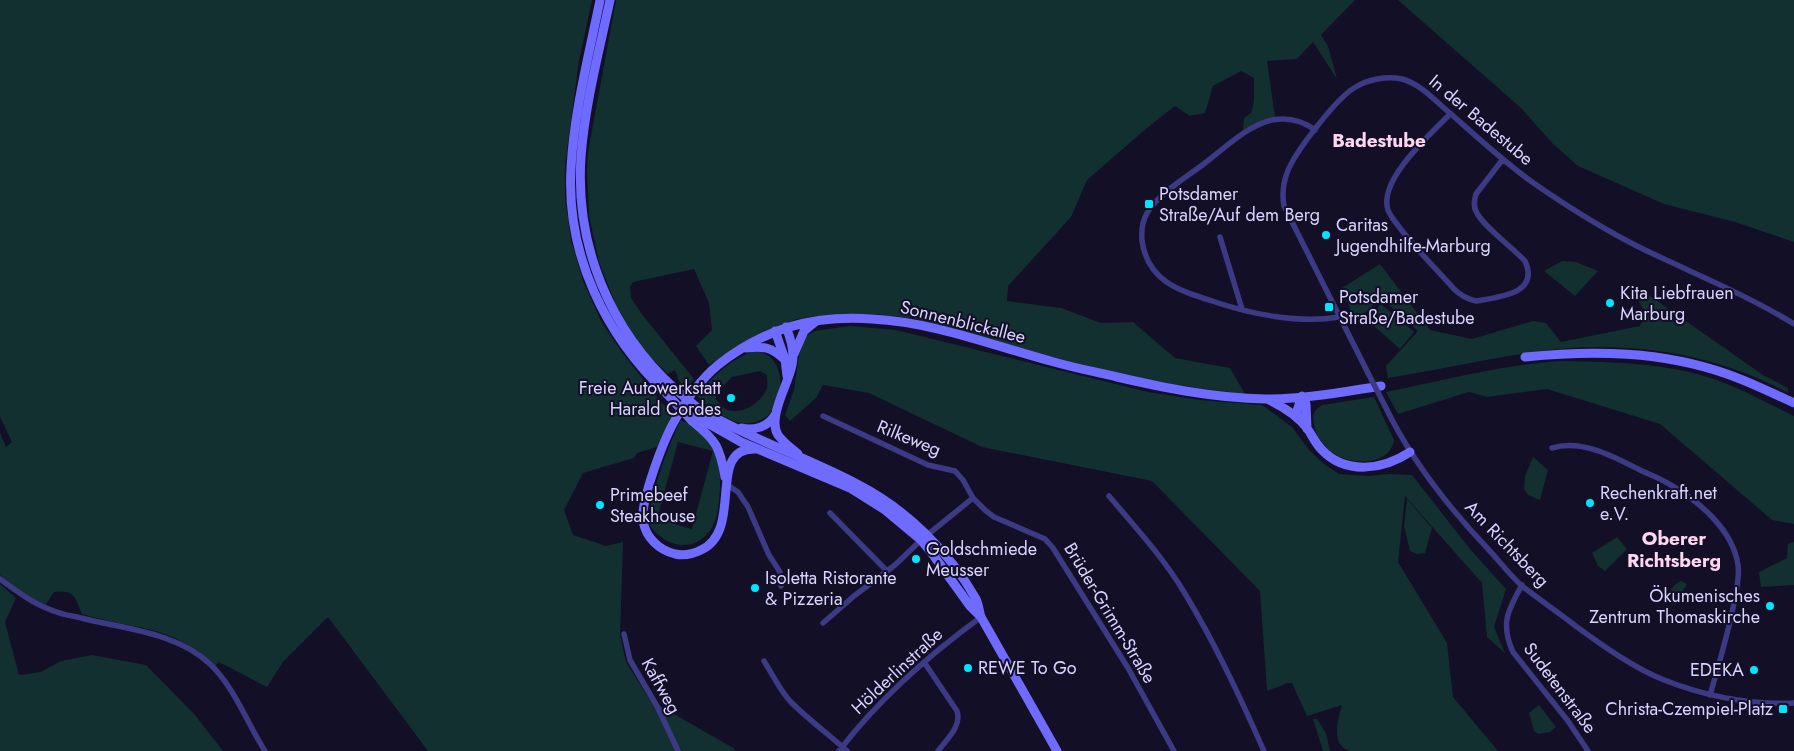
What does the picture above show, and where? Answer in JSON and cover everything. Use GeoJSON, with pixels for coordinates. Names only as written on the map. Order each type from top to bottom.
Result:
{"type":"FeatureCollection","features":[{"type":"Feature","properties":{"kind":"main road"},"geometry":{"type":"LineString","coordinates":[[600,0],[578,109],[573,145],[571,184],[573,222],[586,274],[616,334],[637,363],[696,415],[724,434],[850,488],[924,538],[949,560],[977,601],[981,617],[1057,751]]}},
{"type":"Feature","properties":{"kind":"main road"},"geometry":{"type":"LineString","coordinates":[[610,0],[590,94],[581,156],[580,185],[585,236],[600,284],[612,310],[638,350],[671,392]]}},
{"type":"Feature","properties":{"kind":"main road","name":"Sonnenblickallee"},"geometry":{"type":"LineString","coordinates":[[726,484],[722,524],[717,535],[706,548],[694,553],[680,555],[660,548],[651,539],[644,523],[644,504],[650,482],[675,420],[691,396],[711,372],[743,348],[786,327],[816,321],[855,318],[905,323],[930,328],[1056,363],[1172,390],[1238,398],[1267,399],[1336,393],[1382,386]]}},
{"type":"Feature","properties":{"kind":"main road"},"geometry":{"type":"LineString","coordinates":[[807,461],[778,435],[775,423],[776,413],[792,364],[793,354],[804,331],[816,321]]}},
{"type":"Feature","properties":{"kind":"main road"},"geometry":{"type":"LineString","coordinates":[[786,327],[793,354]]}},
{"type":"Feature","properties":{"kind":"main road"},"geometry":{"type":"LineString","coordinates":[[776,331],[785,359],[787,379]]}},
{"type":"Feature","properties":{"kind":"main road"},"geometry":{"type":"LineString","coordinates":[[743,348],[763,347],[775,351],[785,359]]}},
{"type":"Feature","properties":{"kind":"main road"},"geometry":{"type":"LineString","coordinates":[[1525,358],[1548,355],[1613,353],[1662,358],[1726,374],[1794,403]]}},
{"type":"Feature","properties":{"kind":"main road"},"geometry":{"type":"LineString","coordinates":[[1298,418],[1297,411],[1302,396]]}},
{"type":"Feature","properties":{"kind":"main road"},"geometry":{"type":"LineString","coordinates":[[1302,396],[1306,404],[1307,429]]}},
{"type":"Feature","properties":{"kind":"main road"},"geometry":{"type":"LineString","coordinates":[[1267,399],[1285,408],[1298,418],[1313,440],[1329,457],[1350,465],[1362,468],[1380,466],[1399,459],[1410,452]]}},
{"type":"Feature","properties":{"kind":"main road"},"geometry":{"type":"LineString","coordinates":[[696,415],[724,424],[753,429],[769,422],[776,413]]}},
{"type":"Feature","properties":{"kind":"main road"},"geometry":{"type":"LineString","coordinates":[[696,415],[719,448],[726,484]]}},
{"type":"Feature","properties":{"kind":"main road"},"geometry":{"type":"LineString","coordinates":[[724,424],[835,473],[874,494],[906,516],[924,538]]}},
{"type":"Feature","properties":{"kind":"main road"},"geometry":{"type":"LineString","coordinates":[[726,484],[732,458],[741,450],[756,448]]}},
{"type":"Feature","properties":{"kind":"street","name":"In der Badestube"},"geometry":{"type":"LineString","coordinates":[[1410,452],[1339,317],[1284,206],[1282,198],[1286,174],[1291,162],[1330,110],[1347,93],[1364,83],[1383,78],[1403,79],[1413,84],[1530,181],[1594,222],[1645,250],[1761,304],[1794,324]]}},
{"type":"Feature","properties":{"kind":"street"},"geometry":{"type":"LineString","coordinates":[[1450,114],[1400,169],[1391,183],[1386,200],[1392,218],[1410,240],[1460,295],[1476,301],[1514,292],[1528,281],[1529,275],[1525,260],[1480,219],[1474,208],[1476,194],[1503,159]]}},
{"type":"Feature","properties":{"kind":"street"},"geometry":{"type":"LineString","coordinates":[[1315,130],[1297,120],[1282,119],[1273,120],[1253,128],[1158,199],[1144,218],[1142,226],[1143,246],[1149,265],[1157,275],[1173,287],[1188,294],[1242,309],[1285,318],[1322,320],[1339,317]]}},
{"type":"Feature","properties":{"kind":"street"},"geometry":{"type":"LineString","coordinates":[[1220,237],[1242,309]]}},
{"type":"Feature","properties":{"kind":"street","name":"Rilkeweg"},"geometry":{"type":"LineString","coordinates":[[823,416],[928,466],[955,471],[963,480],[973,498]]}},
{"type":"Feature","properties":{"kind":"street"},"geometry":{"type":"LineString","coordinates":[[1552,448],[1564,444],[1609,454],[1670,484],[1703,508],[1721,526],[1733,548],[1738,565],[1738,580],[1731,620],[1710,695]]}},
{"type":"Feature","properties":{"kind":"street","name":"Am Richtsberg"},"geometry":{"type":"LineString","coordinates":[[1410,452],[1449,506],[1522,585],[1601,644],[1664,679],[1710,695],[1760,702],[1794,703]]}},
{"type":"Feature","properties":{"kind":"street"},"geometry":{"type":"LineString","coordinates":[[726,484],[738,492],[748,507],[769,555],[780,572],[781,586]]}},
{"type":"Feature","properties":{"kind":"street"},"geometry":{"type":"LineString","coordinates":[[1109,496],[1148,543],[1183,590],[1216,648],[1264,751]]}},
{"type":"Feature","properties":{"kind":"street"},"geometry":{"type":"LineString","coordinates":[[823,623],[973,498]]}},
{"type":"Feature","properties":{"kind":"street","name":"Brüder-Grimm-Straße"},"geometry":{"type":"LineString","coordinates":[[973,498],[994,517],[1035,534],[1049,543],[1128,668],[1174,751]]}},
{"type":"Feature","properties":{"kind":"street"},"geometry":{"type":"LineString","coordinates":[[830,513],[887,571]]}},
{"type":"Feature","properties":{"kind":"street"},"geometry":{"type":"LineString","coordinates":[[0,578],[30,601],[64,615],[152,634],[170,640],[196,654],[210,665],[242,707],[265,751]]}},
{"type":"Feature","properties":{"kind":"street","name":"Sudetenstraße"},"geometry":{"type":"LineString","coordinates":[[1522,585],[1507,615],[1506,633],[1509,643],[1513,652],[1568,721],[1588,751]]}},
{"type":"Feature","properties":{"kind":"street","name":"Hölderlinstraße"},"geometry":{"type":"LineString","coordinates":[[843,750],[871,714],[924,662],[981,617]]}},
{"type":"Feature","properties":{"kind":"street","name":"Kaffweg"},"geometry":{"type":"LineString","coordinates":[[624,634],[630,660],[658,708],[678,751]]}},
{"type":"Feature","properties":{"kind":"street"},"geometry":{"type":"LineString","coordinates":[[764,660],[787,698],[810,722],[831,735],[843,750]]}},
{"type":"Feature","properties":{"kind":"street"},"geometry":{"type":"LineString","coordinates":[[924,662],[957,711],[959,717],[952,734],[938,751]]}},
{"type":"Feature","properties":{"kind":"green space"},"geometry":{"type":"Polygon","coordinates":[[[0,0],[592,0],[579,61],[565,165],[565,197],[571,240],[583,281],[601,321],[621,351],[660,401],[673,413],[657,447],[637,453],[634,458],[583,473],[564,510],[573,535],[606,546],[623,542],[620,635],[626,662],[655,708],[660,706],[735,749],[733,751],[428,751],[328,617],[283,662],[267,687],[219,662],[215,666],[184,642],[168,635],[82,614],[70,593],[54,592],[46,604],[27,596],[0,575],[0,433],[6,447],[12,442],[0,417],[0,0]]]}},
{"type":"Feature","properties":{"kind":"green space"},"geometry":{"type":"Polygon","coordinates":[[[616,0],[1355,0],[1321,35],[1328,46],[1337,79],[1313,42],[1297,59],[1267,61],[1275,117],[1243,131],[1244,118],[1251,113],[1254,101],[1254,78],[1241,71],[1213,86],[1205,113],[1190,116],[1175,106],[1087,180],[1071,217],[1008,286],[1007,301],[1061,308],[1101,323],[1133,322],[1175,358],[1230,368],[1245,394],[1144,379],[1071,362],[913,318],[875,314],[819,316],[797,319],[752,337],[709,365],[696,346],[712,330],[709,303],[694,269],[633,282],[630,287],[631,298],[641,313],[694,379],[686,388],[678,380],[674,370],[668,374],[645,352],[620,315],[599,262],[589,216],[588,152],[616,0]]]}},
{"type":"Feature","properties":{"kind":"green space"},"geometry":{"type":"Polygon","coordinates":[[[1398,0],[1794,0],[1794,242],[1735,222],[1664,204],[1578,166],[1553,144],[1521,108],[1398,0]]]}},
{"type":"Feature","properties":{"kind":"green space"},"geometry":{"type":"Polygon","coordinates":[[[1562,261],[1576,262],[1598,271],[1575,296],[1544,271],[1562,261]]]}},
{"type":"Feature","properties":{"kind":"green space"},"geometry":{"type":"Polygon","coordinates":[[[1380,264],[1430,330],[1472,339],[1533,321],[1546,323],[1561,342],[1640,326],[1646,314],[1639,301],[1636,286],[1763,375],[1788,388],[1788,393],[1728,367],[1696,358],[1632,348],[1566,348],[1497,358],[1388,378],[1386,366],[1418,331],[1381,298],[1355,322],[1342,288],[1380,264]]]}},
{"type":"Feature","properties":{"kind":"green space"},"geometry":{"type":"Polygon","coordinates":[[[1381,304],[1414,332],[1400,349],[1367,320],[1381,304]]]}},
{"type":"Feature","properties":{"kind":"green space"},"geometry":{"type":"Polygon","coordinates":[[[850,326],[896,330],[1148,392],[1199,400],[1262,405],[1292,427],[1309,450],[1324,464],[1339,474],[1368,476],[1389,474],[1412,475],[1470,549],[1506,589],[1494,627],[1505,653],[1487,637],[1482,583],[1405,496],[1398,562],[1447,643],[1453,697],[1498,751],[1350,751],[1344,748],[1338,738],[1337,731],[1342,705],[1307,716],[1292,683],[1267,691],[1260,591],[1152,481],[982,447],[869,393],[823,385],[816,398],[790,421],[785,415],[794,390],[799,355],[806,336],[815,331],[850,326]]]}},
{"type":"Feature","properties":{"kind":"green space"},"geometry":{"type":"Polygon","coordinates":[[[755,351],[769,357],[778,369],[781,384],[778,400],[770,414],[757,422],[739,422],[714,410],[696,395],[722,369],[746,354],[755,351]],[[760,371],[732,377],[716,393],[716,399],[723,407],[730,411],[743,410],[755,404],[764,394],[767,386],[767,375],[760,371]]]}},
{"type":"Feature","properties":{"kind":"green space"},"geometry":{"type":"Polygon","coordinates":[[[1563,361],[1640,364],[1696,374],[1735,387],[1794,416],[1794,524],[1772,520],[1660,424],[1547,389],[1487,397],[1469,392],[1398,414],[1386,392],[1519,365],[1563,361]]]}},
{"type":"Feature","properties":{"kind":"green space"},"geometry":{"type":"Polygon","coordinates":[[[1374,397],[1394,440],[1389,451],[1380,458],[1368,461],[1354,461],[1341,457],[1328,449],[1319,438],[1314,424],[1315,411],[1322,405],[1374,397]]]}},
{"type":"Feature","properties":{"kind":"green space"},"geometry":{"type":"Polygon","coordinates":[[[681,420],[694,427],[707,439],[715,453],[720,478],[717,513],[711,529],[699,541],[684,545],[668,541],[657,534],[650,525],[649,517],[660,472],[681,420]],[[678,442],[657,519],[692,529],[713,451],[678,442]]]}},
{"type":"Feature","properties":{"kind":"green space"},"geometry":{"type":"Polygon","coordinates":[[[1533,457],[1548,470],[1540,500],[1528,495],[1524,489],[1525,476],[1533,457]]]}},
{"type":"Feature","properties":{"kind":"green space"},"geometry":{"type":"Polygon","coordinates":[[[1407,499],[1432,528],[1425,553],[1417,554],[1410,551],[1404,526],[1407,499]]]}},
{"type":"Feature","properties":{"kind":"green space"},"geometry":{"type":"Polygon","coordinates":[[[1617,537],[1627,549],[1605,571],[1598,566],[1592,553],[1617,537]]]}},
{"type":"Feature","properties":{"kind":"green space"},"geometry":{"type":"Polygon","coordinates":[[[1794,542],[1794,585],[1761,587],[1759,572],[1787,558],[1788,544],[1794,542]]]}},
{"type":"Feature","properties":{"kind":"green space"},"geometry":{"type":"Polygon","coordinates":[[[1681,581],[1687,584],[1675,605],[1667,601],[1673,587],[1681,581]]]}},
{"type":"Feature","properties":{"kind":"green space"},"geometry":{"type":"Polygon","coordinates":[[[0,584],[16,598],[5,622],[19,675],[41,672],[61,661],[92,655],[146,665],[195,715],[223,751],[0,751],[0,584]]]}},
{"type":"Feature","properties":{"kind":"green space"},"geometry":{"type":"Polygon","coordinates":[[[1539,705],[1556,727],[1550,732],[1538,734],[1534,731],[1529,713],[1539,705]]]}},
{"type":"Feature","properties":{"kind":"green space"},"geometry":{"type":"Polygon","coordinates":[[[1313,719],[1317,719],[1326,733],[1330,751],[1323,751],[1313,719]]]}},
{"type":"Feature","properties":{"kind":"place","name":"Potsdamer Straße/Auf dem Berg"},"geometry":{"type":"Point","coordinates":[1149,204]}},
{"type":"Feature","properties":{"kind":"place","name":"Caritas Jugendhilfe-Marburg"},"geometry":{"type":"Point","coordinates":[1326,235]}},
{"type":"Feature","properties":{"kind":"place","name":"Kita Liebfrauen Marburg"},"geometry":{"type":"Point","coordinates":[1610,303]}},
{"type":"Feature","properties":{"kind":"place","name":"Potsdamer Straße/Badestube"},"geometry":{"type":"Point","coordinates":[1329,307]}},
{"type":"Feature","properties":{"kind":"place","name":"Freie Autowerkstatt Harald Cordes"},"geometry":{"type":"Point","coordinates":[731,398]}},
{"type":"Feature","properties":{"kind":"place","name":"Rechenkraft.net e.V."},"geometry":{"type":"Point","coordinates":[1590,503]}},
{"type":"Feature","properties":{"kind":"place","name":"Primebeef Steakhouse"},"geometry":{"type":"Point","coordinates":[600,505]}},
{"type":"Feature","properties":{"kind":"place","name":"Goldschmiede Meusser"},"geometry":{"type":"Point","coordinates":[916,559]}},
{"type":"Feature","properties":{"kind":"place","name":"Isoletta Ristorante & Pizzeria"},"geometry":{"type":"Point","coordinates":[755,588]}},
{"type":"Feature","properties":{"kind":"place","name":"Ökumenisches Zentrum Thomaskirche"},"geometry":{"type":"Point","coordinates":[1770,606]}},
{"type":"Feature","properties":{"kind":"place","name":"REWE To Go"},"geometry":{"type":"Point","coordinates":[968,668]}},
{"type":"Feature","properties":{"kind":"place","name":"EDEKA"},"geometry":{"type":"Point","coordinates":[1754,670]}},
{"type":"Feature","properties":{"kind":"place","name":"Christa-Czempiel-Platz"},"geometry":{"type":"Point","coordinates":[1783,709]}},
{"type":"Feature","properties":{"kind":"district","name":"Badestube"},"geometry":{"type":"Point","coordinates":[1379,140]}},
{"type":"Feature","properties":{"kind":"district","name":"Oberer Richtsberg"},"geometry":{"type":"Point","coordinates":[1674,549]}}]}
